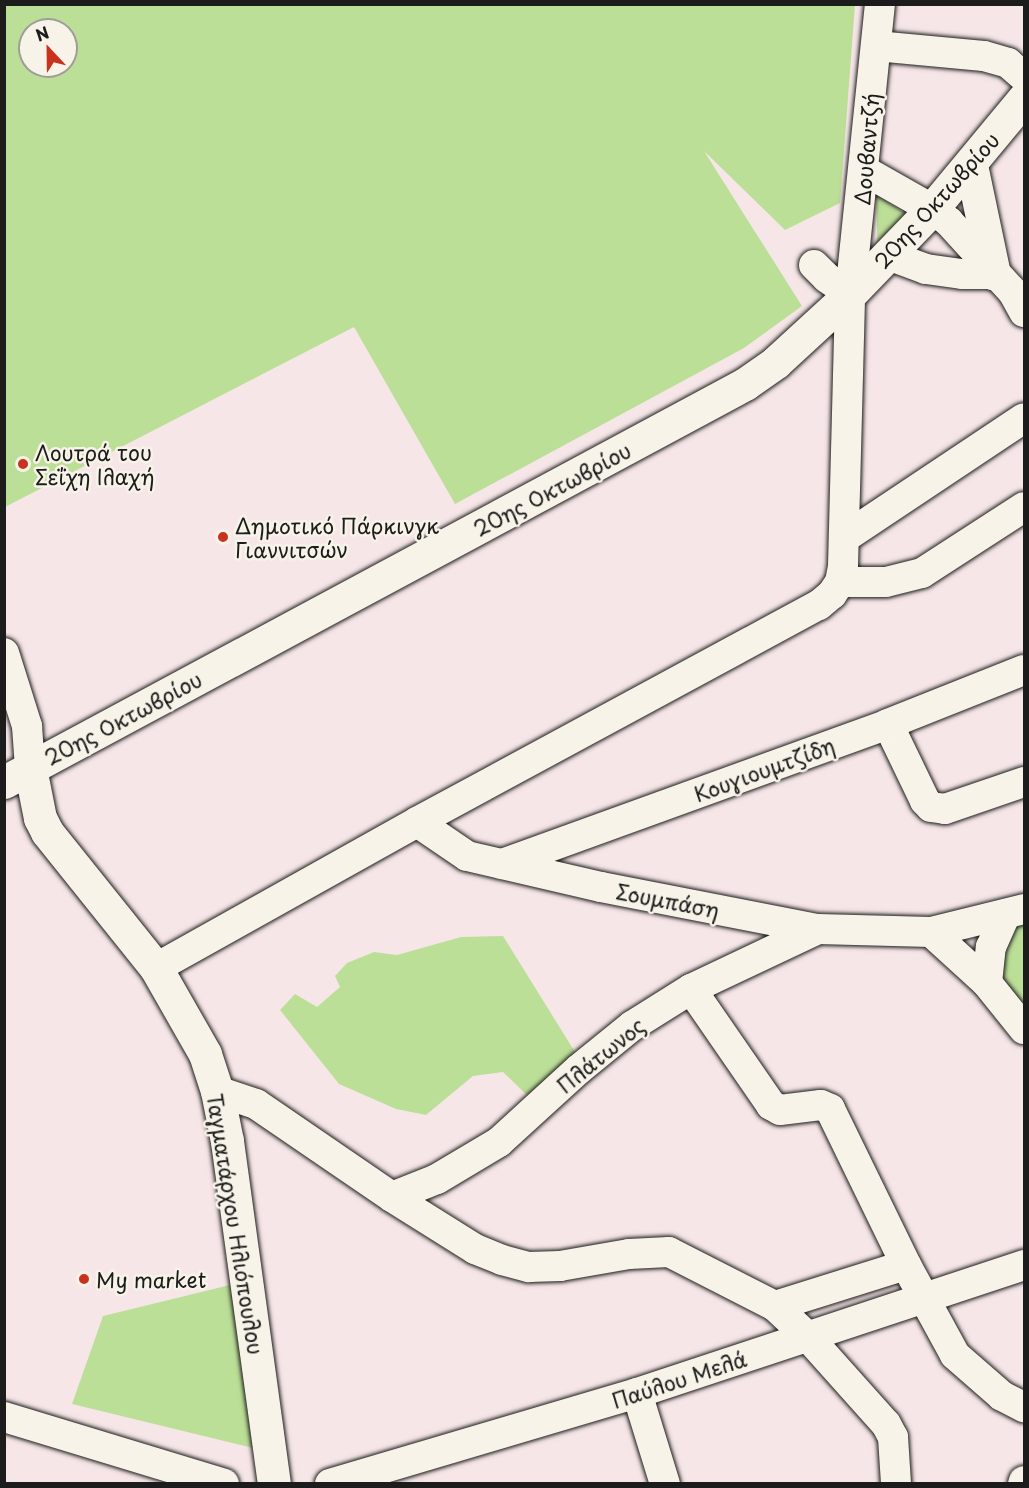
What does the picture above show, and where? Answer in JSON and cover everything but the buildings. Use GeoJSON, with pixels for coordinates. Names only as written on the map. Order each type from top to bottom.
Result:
{"type":"FeatureCollection","features":[{"type":"Feature","properties":{"kind":"main road","name":"20ης Οκτωβρίου"},"geometry":{"type":"LineString","coordinates":[[17,775],[708,406],[776,362],[850,294],[932,209],[971,165],[1024,98]]}},
{"type":"Feature","properties":{"kind":"main road"},"geometry":{"type":"LineString","coordinates":[[971,165],[994,274]]}},
{"type":"Feature","properties":{"kind":"main road","name":"Ταγματάρχου Ηλιόπουλου"},"geometry":{"type":"LineString","coordinates":[[17,775],[46,832],[156,968],[201,1046],[217,1091],[227,1141],[274,1484]]}},
{"type":"Feature","properties":{"kind":"street","name":"Δουβαντζή"},"geometry":{"type":"LineString","coordinates":[[840,582],[844,538],[850,294],[865,171],[880,4]]}},
{"type":"Feature","properties":{"kind":"street"},"geometry":{"type":"LineString","coordinates":[[876,46],[990,57],[1008,63],[1024,77]]}},
{"type":"Feature","properties":{"kind":"street"},"geometry":{"type":"LineString","coordinates":[[865,171],[932,209],[962,234],[994,274],[1013,292],[1024,312]]}},
{"type":"Feature","properties":{"kind":"street"},"geometry":{"type":"LineString","coordinates":[[888,255],[926,269],[962,274],[994,274]]}},
{"type":"Feature","properties":{"kind":"street"},"geometry":{"type":"LineString","coordinates":[[814,265],[827,278],[850,294]]}},
{"type":"Feature","properties":{"kind":"street"},"geometry":{"type":"LineString","coordinates":[[844,538],[1024,418]]}},
{"type":"Feature","properties":{"kind":"street"},"geometry":{"type":"LineString","coordinates":[[156,968],[417,822],[819,605],[832,594],[840,582],[886,582],[922,573],[1024,507]]}},
{"type":"Feature","properties":{"kind":"street"},"geometry":{"type":"LineString","coordinates":[[4,653],[27,726],[17,775]]}},
{"type":"Feature","properties":{"kind":"street","name":"Κουγιουμτζίδη"},"geometry":{"type":"LineString","coordinates":[[502,864],[888,724],[1024,670]]}},
{"type":"Feature","properties":{"kind":"street"},"geometry":{"type":"LineString","coordinates":[[888,724],[930,807],[945,809],[1024,782]]}},
{"type":"Feature","properties":{"kind":"street","name":"Σουμπάση"},"geometry":{"type":"LineString","coordinates":[[417,822],[467,856],[601,887],[818,929],[931,932],[1015,911]]}},
{"type":"Feature","properties":{"kind":"street"},"geometry":{"type":"LineString","coordinates":[[567,839],[601,887]]}},
{"type":"Feature","properties":{"kind":"street"},"geometry":{"type":"LineString","coordinates":[[987,983],[991,947],[1015,911]]}},
{"type":"Feature","properties":{"kind":"street","name":"Πλάτωνος"},"geometry":{"type":"LineString","coordinates":[[392,1197],[437,1179],[500,1143],[579,1069],[632,1026],[691,989],[818,929]]}},
{"type":"Feature","properties":{"kind":"street"},"geometry":{"type":"LineString","coordinates":[[931,932],[987,983],[1024,1029]]}},
{"type":"Feature","properties":{"kind":"street"},"geometry":{"type":"LineString","coordinates":[[691,989],[771,1105],[780,1110],[821,1105],[830,1109],[906,1265],[955,1355],[1002,1396],[1024,1407]]}},
{"type":"Feature","properties":{"kind":"street"},"geometry":{"type":"LineString","coordinates":[[217,1091],[256,1104],[392,1197],[475,1249],[502,1260],[529,1267],[560,1266],[629,1254],[669,1252],[775,1306],[808,1338],[886,1424],[893,1437],[896,1484]]}},
{"type":"Feature","properties":{"kind":"street","name":"Παύλου Μελά"},"geometry":{"type":"LineString","coordinates":[[330,1484],[637,1393],[808,1338],[1024,1264]]}},
{"type":"Feature","properties":{"kind":"street"},"geometry":{"type":"LineString","coordinates":[[775,1306],[906,1265]]}},
{"type":"Feature","properties":{"kind":"street"},"geometry":{"type":"LineString","coordinates":[[637,1393],[665,1484]]}},
{"type":"Feature","properties":{"kind":"street"},"geometry":{"type":"LineString","coordinates":[[4,1417],[224,1484]]}},
{"type":"Feature","properties":{"kind":"green space"},"geometry":{"type":"Polygon","coordinates":[[[5,4],[855,5],[840,203],[785,230],[704,151],[802,306],[744,348],[455,504],[354,327],[5,507],[5,4]]]}},
{"type":"Feature","properties":{"kind":"green space"},"geometry":{"type":"Polygon","coordinates":[[[876,195],[913,218],[878,258],[876,195]]]}},
{"type":"Feature","properties":{"kind":"green space"},"geometry":{"type":"Polygon","coordinates":[[[1024,914],[1024,1009],[995,977],[1016,917],[1024,914]]]}},
{"type":"Feature","properties":{"kind":"green space"},"geometry":{"type":"Polygon","coordinates":[[[503,936],[575,1052],[534,1102],[503,1072],[473,1076],[426,1115],[396,1109],[339,1084],[280,1010],[295,994],[317,1007],[340,987],[335,976],[347,963],[374,952],[397,955],[461,937],[503,936]]]}},
{"type":"Feature","properties":{"kind":"green space"},"geometry":{"type":"Polygon","coordinates":[[[230,1285],[257,1449],[72,1404],[103,1316],[230,1285]]]}},
{"type":"Feature","properties":{"kind":"place","name":"Λουτρά του Σεΐχη Ιλαχή"},"geometry":{"type":"Point","coordinates":[23,464]}},
{"type":"Feature","properties":{"kind":"place","name":"Δημοτικό Πάρκινγκ Γιαννιτσών"},"geometry":{"type":"Point","coordinates":[223,537]}},
{"type":"Feature","properties":{"kind":"place","name":"My market"},"geometry":{"type":"Point","coordinates":[84,1279]}}]}
